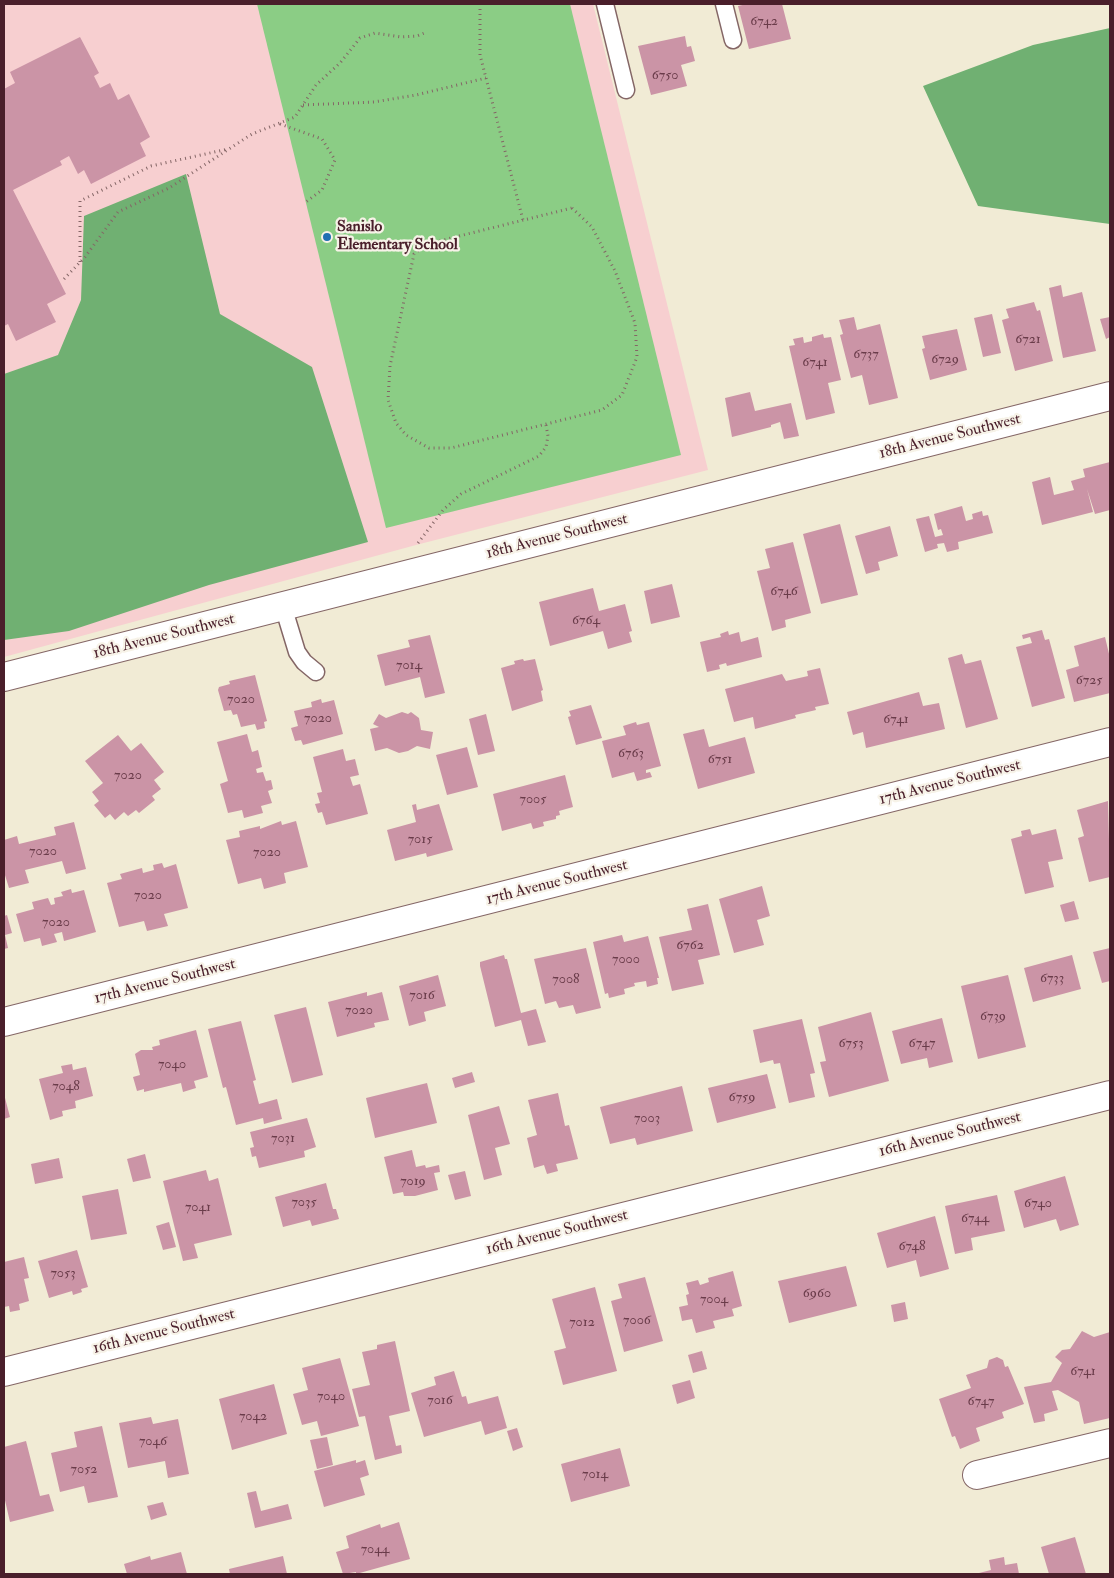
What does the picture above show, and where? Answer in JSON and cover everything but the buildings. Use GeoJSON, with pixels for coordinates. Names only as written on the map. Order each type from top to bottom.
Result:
{"type":"FeatureCollection","features":[{"type":"Feature","properties":{"kind":"street","name":"18th Avenue Southwest"},"geometry":{"type":"LineString","coordinates":[[4,677],[1110,396]]}},
{"type":"Feature","properties":{"kind":"street","name":"17th Avenue Southwest"},"geometry":{"type":"LineString","coordinates":[[4,1022],[1110,742]]}},
{"type":"Feature","properties":{"kind":"street","name":"16th Avenue Southwest"},"geometry":{"type":"LineString","coordinates":[[4,1372],[1110,1095]]}},
{"type":"Feature","properties":{"kind":"street"},"geometry":{"type":"LineString","coordinates":[[977,1475],[1110,1443]]}},
{"type":"Feature","properties":{"kind":"lane"},"geometry":{"type":"LineString","coordinates":[[605,4],[626,90]]}},
{"type":"Feature","properties":{"kind":"lane"},"geometry":{"type":"LineString","coordinates":[[724,4],[733,40]]}},
{"type":"Feature","properties":{"kind":"lane"},"geometry":{"type":"LineString","coordinates":[[282,606],[297,652],[304,662],[316,672]]}},
{"type":"Feature","properties":{"kind":"path"},"geometry":{"type":"LineString","coordinates":[[480,4],[480,55],[523,220]]}},
{"type":"Feature","properties":{"kind":"path"},"geometry":{"type":"LineString","coordinates":[[64,279],[80,263],[118,212],[170,188],[252,134],[295,117],[316,85],[340,63],[360,38],[375,33],[401,37],[417,36],[427,32]]}},
{"type":"Feature","properties":{"kind":"path"},"geometry":{"type":"LineString","coordinates":[[302,105],[374,102],[416,95],[486,78]]}},
{"type":"Feature","properties":{"kind":"path"},"geometry":{"type":"LineString","coordinates":[[280,123],[322,139],[335,160],[322,190],[306,202]]}},
{"type":"Feature","properties":{"kind":"path"},"geometry":{"type":"LineString","coordinates":[[80,263],[80,201],[151,166],[231,148]]}},
{"type":"Feature","properties":{"kind":"path"},"geometry":{"type":"LineString","coordinates":[[572,208],[592,227],[615,271],[635,323],[637,357],[622,395],[602,410],[451,448],[429,448],[406,436],[396,423],[388,400],[390,366],[414,254],[427,244],[523,220],[572,208]]}},
{"type":"Feature","properties":{"kind":"path"},"geometry":{"type":"LineString","coordinates":[[416,545],[443,510],[462,494],[539,456],[546,447],[548,436],[546,425]]}},
{"type":"Feature","properties":{"kind":"shaded area","name":"Sanislo Elementary School"},"geometry":{"type":"Polygon","coordinates":[[[4,4],[593,4],[708,470],[416,545],[4,657],[4,4]]]}},
{"type":"Feature","properties":{"kind":"green space"},"geometry":{"type":"Polygon","coordinates":[[[257,4],[570,4],[681,455],[386,528],[257,4]]]}},
{"type":"Feature","properties":{"kind":"green space"},"geometry":{"type":"Polygon","coordinates":[[[1110,28],[1110,224],[978,206],[923,86],[1033,45],[1110,28]]]}},
{"type":"Feature","properties":{"kind":"green space"},"geometry":{"type":"Polygon","coordinates":[[[186,174],[220,314],[312,367],[368,542],[209,585],[69,631],[4,640],[4,374],[58,355],[81,300],[84,216],[186,174]]]}},
{"type":"Feature","properties":{"kind":"place","name":"Sanislo Elementary School"},"geometry":{"type":"Point","coordinates":[327,237]}}]}
